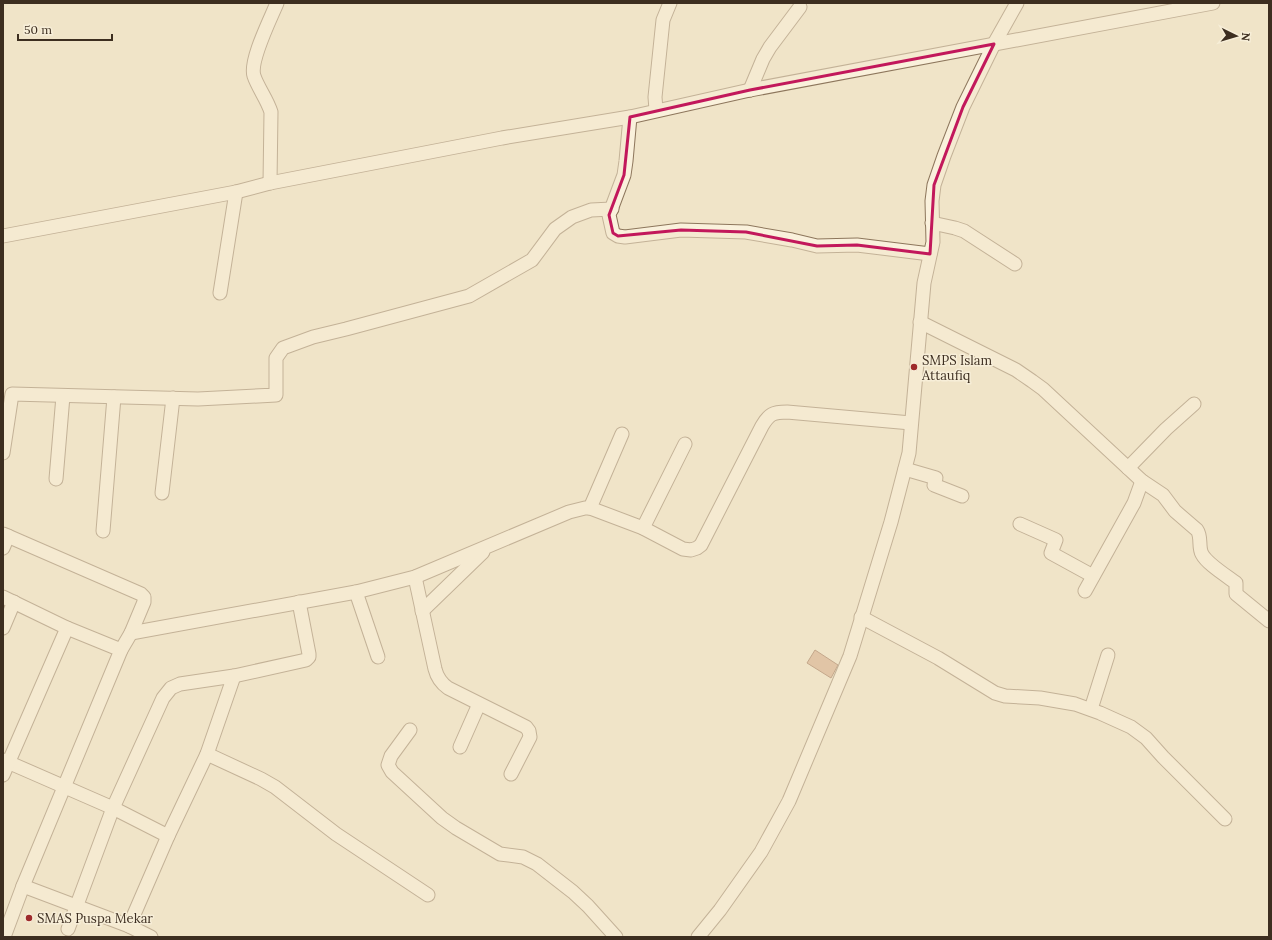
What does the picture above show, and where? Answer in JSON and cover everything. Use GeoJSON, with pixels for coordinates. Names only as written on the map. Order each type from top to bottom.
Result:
{"type":"FeatureCollection","features":[{"type":"Feature","properties":{"kind":"street"},"geometry":{"type":"LineString","coordinates":[[270,183],[271,112],[268,102],[255,78],[253,67],[266,28],[277,3]]}},
{"type":"Feature","properties":{"kind":"street"},"geometry":{"type":"LineString","coordinates":[[656,110],[655,97],[663,20],[670,3]]}},
{"type":"Feature","properties":{"kind":"street"},"geometry":{"type":"LineString","coordinates":[[698,937],[720,910],[761,852],[789,801],[850,656],[861,617],[871,590],[909,453],[924,283],[933,242],[932,201],[934,185],[963,107],[994,44],[1017,3]]}},
{"type":"Feature","properties":{"kind":"street"},"geometry":{"type":"LineString","coordinates":[[3,236],[236,192],[270,183],[502,138],[630,117],[750,90],[1213,3]]}},
{"type":"Feature","properties":{"kind":"street"},"geometry":{"type":"LineString","coordinates":[[750,90],[766,53],[800,7]]}},
{"type":"Feature","properties":{"kind":"street"},"geometry":{"type":"LineString","coordinates":[[630,117],[624,175],[609,216],[613,233],[618,236],[625,237],[682,230],[746,232],[817,246],[857,244],[930,254]]}},
{"type":"Feature","properties":{"kind":"street"},"geometry":{"type":"LineString","coordinates":[[220,293],[236,192]]}},
{"type":"Feature","properties":{"kind":"street"},"geometry":{"type":"LineString","coordinates":[[3,453],[12,394],[198,399],[276,395],[276,358],[283,348],[313,337],[469,296],[532,260],[554,229],[572,217],[591,210],[612,209]]}},
{"type":"Feature","properties":{"kind":"street"},"geometry":{"type":"LineString","coordinates":[[932,223],[964,231],[1015,264]]}},
{"type":"Feature","properties":{"kind":"street"},"geometry":{"type":"LineString","coordinates":[[920,322],[1016,370],[1049,394],[1142,481],[1163,495],[1175,511],[1198,530],[1200,533],[1200,548],[1202,555],[1236,583],[1236,594],[1269,621]]}},
{"type":"Feature","properties":{"kind":"street"},"geometry":{"type":"LineString","coordinates":[[56,479],[63,396]]}},
{"type":"Feature","properties":{"kind":"street"},"geometry":{"type":"LineString","coordinates":[[103,531],[114,397]]}},
{"type":"Feature","properties":{"kind":"street"},"geometry":{"type":"LineString","coordinates":[[162,493],[173,398]]}},
{"type":"Feature","properties":{"kind":"street"},"geometry":{"type":"LineString","coordinates":[[1128,468],[1166,429],[1194,404]]}},
{"type":"Feature","properties":{"kind":"street"},"geometry":{"type":"LineString","coordinates":[[131,633],[356,592],[415,578],[579,509],[590,508],[643,528],[683,549],[691,550],[702,545],[762,426],[767,418],[773,413],[787,412],[911,424]]}},
{"type":"Feature","properties":{"kind":"street"},"geometry":{"type":"LineString","coordinates":[[590,508],[622,434]]}},
{"type":"Feature","properties":{"kind":"street"},"geometry":{"type":"LineString","coordinates":[[643,528],[685,444]]}},
{"type":"Feature","properties":{"kind":"street"},"geometry":{"type":"LineString","coordinates":[[905,469],[936,478],[934,485],[962,496]]}},
{"type":"Feature","properties":{"kind":"street"},"geometry":{"type":"LineString","coordinates":[[1085,591],[1134,503],[1142,481]]}},
{"type":"Feature","properties":{"kind":"street"},"geometry":{"type":"LineString","coordinates":[[1020,524],[1056,540],[1051,553],[1093,576]]}},
{"type":"Feature","properties":{"kind":"street"},"geometry":{"type":"LineString","coordinates":[[4,540],[142,594],[144,597],[144,602],[131,633],[121,650],[4,937]]}},
{"type":"Feature","properties":{"kind":"street"},"geometry":{"type":"LineString","coordinates":[[422,611],[489,546]]}},
{"type":"Feature","properties":{"kind":"street"},"geometry":{"type":"LineString","coordinates":[[415,578],[437,676],[442,683],[448,688],[526,727],[529,731],[530,737],[511,774]]}},
{"type":"Feature","properties":{"kind":"street"},"geometry":{"type":"LineString","coordinates":[[356,592],[378,657]]}},
{"type":"Feature","properties":{"kind":"street"},"geometry":{"type":"LineString","coordinates":[[3,628],[9,600],[67,628],[121,650]]}},
{"type":"Feature","properties":{"kind":"street"},"geometry":{"type":"LineString","coordinates":[[68,930],[112,808],[163,698],[171,688],[180,684],[234,676],[306,660],[309,657],[309,654],[299,602]]}},
{"type":"Feature","properties":{"kind":"street"},"geometry":{"type":"LineString","coordinates":[[861,617],[938,658],[995,693],[1005,696],[1040,698],[1075,704],[1131,727],[1146,738],[1225,820]]}},
{"type":"Feature","properties":{"kind":"street"},"geometry":{"type":"LineString","coordinates":[[3,775],[6,761],[67,628]]}},
{"type":"Feature","properties":{"kind":"street"},"geometry":{"type":"LineString","coordinates":[[1090,709],[1108,655]]}},
{"type":"Feature","properties":{"kind":"street"},"geometry":{"type":"LineString","coordinates":[[129,926],[168,836],[207,754],[234,676]]}},
{"type":"Feature","properties":{"kind":"street"},"geometry":{"type":"LineString","coordinates":[[460,747],[479,704]]}},
{"type":"Feature","properties":{"kind":"street"},"geometry":{"type":"LineString","coordinates":[[410,730],[391,756],[388,765],[392,772],[442,818],[456,828],[500,854],[523,858],[538,864],[588,906],[616,937]]}},
{"type":"Feature","properties":{"kind":"street"},"geometry":{"type":"LineString","coordinates":[[207,754],[275,787],[336,834],[428,895]]}},
{"type":"Feature","properties":{"kind":"street"},"geometry":{"type":"LineString","coordinates":[[6,761],[112,808],[168,836]]}},
{"type":"Feature","properties":{"kind":"street"},"geometry":{"type":"LineString","coordinates":[[24,886],[129,926],[149,937]]}},
{"type":"Feature","properties":{"kind":"highlighted area"},"geometry":{"type":"Polygon","coordinates":[[[994,44],[963,107],[934,185],[930,254],[857,245],[817,246],[746,232],[681,230],[618,236],[613,233],[609,215],[624,175],[630,117],[750,90],[994,44]]]}},
{"type":"Feature","properties":{"kind":"building"},"geometry":{"type":"Polygon","coordinates":[[[815,650],[838,665],[831,678],[807,663],[815,650]]]}},
{"type":"Feature","properties":{"kind":"place","name":"SMPS Islam Attaufiq"},"geometry":{"type":"Point","coordinates":[914,367]}},
{"type":"Feature","properties":{"kind":"place","name":"SMAS Puspa Mekar"},"geometry":{"type":"Point","coordinates":[29,918]}}]}
